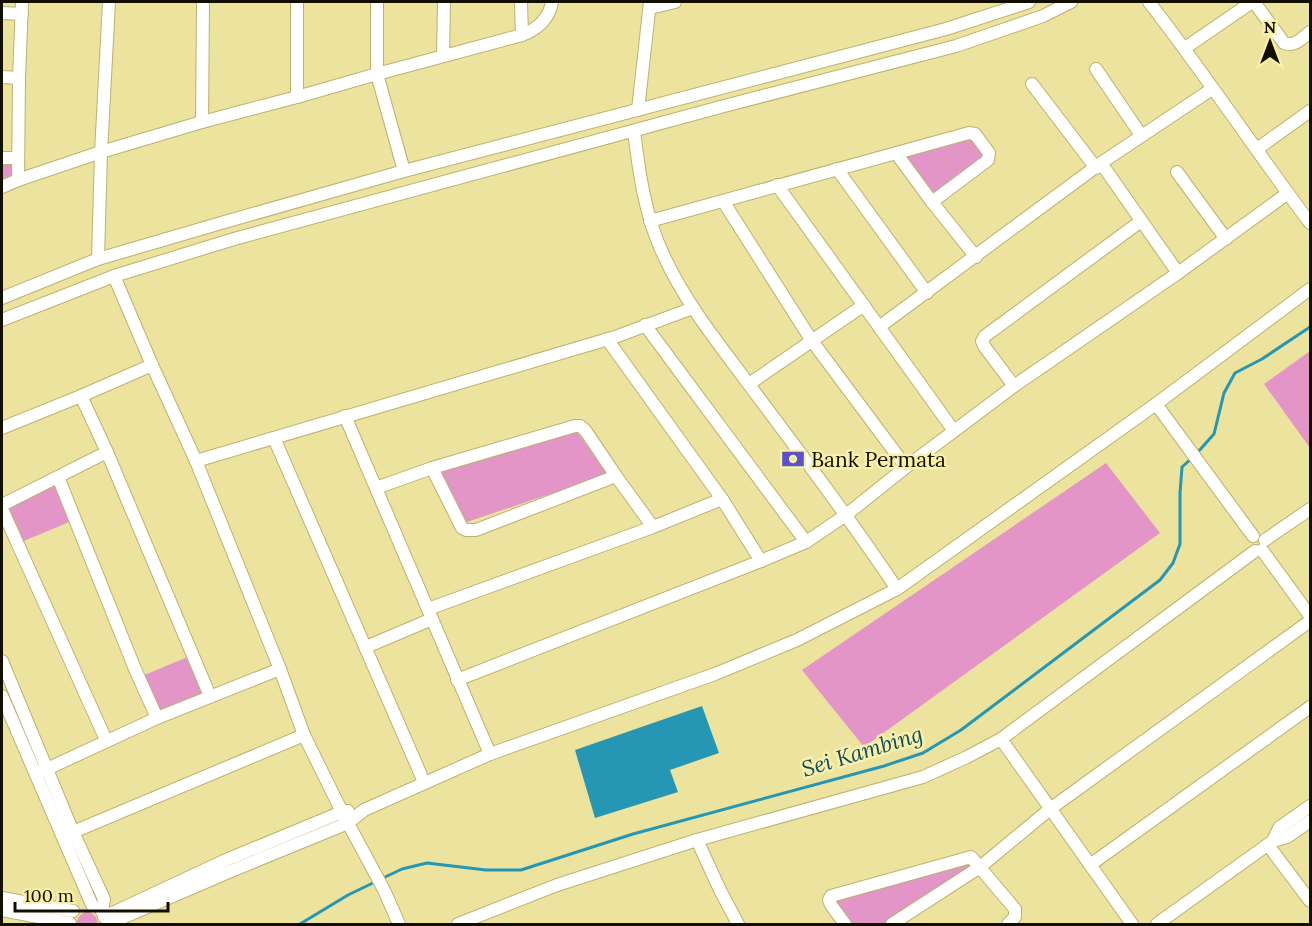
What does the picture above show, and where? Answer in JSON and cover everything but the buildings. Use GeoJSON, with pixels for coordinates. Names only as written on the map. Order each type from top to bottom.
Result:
{"type":"FeatureCollection","features":[{"type":"Feature","properties":{"kind":"street"},"geometry":{"type":"LineString","coordinates":[[98,259],[109,2]]}},
{"type":"Feature","properties":{"kind":"street"},"geometry":{"type":"LineString","coordinates":[[202,122],[203,2]]}},
{"type":"Feature","properties":{"kind":"street"},"geometry":{"type":"LineString","coordinates":[[297,2],[297,97]]}},
{"type":"Feature","properties":{"kind":"street"},"geometry":{"type":"LineString","coordinates":[[377,2],[377,74],[404,171]]}},
{"type":"Feature","properties":{"kind":"street"},"geometry":{"type":"LineString","coordinates":[[443,56],[444,2]]}},
{"type":"Feature","properties":{"kind":"street"},"geometry":{"type":"LineString","coordinates":[[521,2],[522,35]]}},
{"type":"Feature","properties":{"kind":"street"},"geometry":{"type":"LineString","coordinates":[[2,187],[101,152],[202,122],[522,35],[533,31],[544,22],[552,2]]}},
{"type":"Feature","properties":{"kind":"street"},"geometry":{"type":"LineString","coordinates":[[638,110],[650,5],[675,2]]}},
{"type":"Feature","properties":{"kind":"street"},"geometry":{"type":"LineString","coordinates":[[2,298],[98,259],[228,221],[404,171],[946,29],[1029,2]]}},
{"type":"Feature","properties":{"kind":"street"},"geometry":{"type":"LineString","coordinates":[[1036,2],[1042,16]]}},
{"type":"Feature","properties":{"kind":"street"},"geometry":{"type":"LineString","coordinates":[[2,320],[114,276],[234,239],[551,152],[956,46],[1042,16],[1071,2]]}},
{"type":"Feature","properties":{"kind":"street"},"geometry":{"type":"LineString","coordinates":[[1149,2],[1185,48],[1212,89],[1311,223]]}},
{"type":"Feature","properties":{"kind":"street"},"geometry":{"type":"LineString","coordinates":[[1185,48],[1253,2],[1284,43],[1295,44],[1311,32]]}},
{"type":"Feature","properties":{"kind":"street"},"geometry":{"type":"LineString","coordinates":[[2,13],[22,8],[18,180]]}},
{"type":"Feature","properties":{"kind":"street"},"geometry":{"type":"LineString","coordinates":[[1096,69],[1141,135]]}},
{"type":"Feature","properties":{"kind":"street"},"geometry":{"type":"LineString","coordinates":[[2,77],[19,78]]}},
{"type":"Feature","properties":{"kind":"street"},"geometry":{"type":"LineString","coordinates":[[1032,84],[1141,221],[1178,273]]}},
{"type":"Feature","properties":{"kind":"street"},"geometry":{"type":"LineString","coordinates":[[720,88],[724,106]]}},
{"type":"Feature","properties":{"kind":"street"},"geometry":{"type":"LineString","coordinates":[[879,327],[1141,135],[1212,89]]}},
{"type":"Feature","properties":{"kind":"street"},"geometry":{"type":"LineString","coordinates":[[1257,149],[1311,111]]}},
{"type":"Feature","properties":{"kind":"street"},"geometry":{"type":"LineString","coordinates":[[634,131],[650,221],[663,255],[693,308],[846,515],[897,589]]}},
{"type":"Feature","properties":{"kind":"street"},"geometry":{"type":"LineString","coordinates":[[650,221],[969,133],[975,134],[989,153],[988,160],[932,202]]}},
{"type":"Feature","properties":{"kind":"street"},"geometry":{"type":"LineString","coordinates":[[545,135],[551,152]]}},
{"type":"Feature","properties":{"kind":"street"},"geometry":{"type":"LineString","coordinates":[[896,153],[976,256]]}},
{"type":"Feature","properties":{"kind":"street"},"geometry":{"type":"LineString","coordinates":[[2,158],[18,158]]}},
{"type":"Feature","properties":{"kind":"street"},"geometry":{"type":"LineString","coordinates":[[837,169],[927,293]]}},
{"type":"Feature","properties":{"kind":"street"},"geometry":{"type":"LineString","coordinates":[[1177,172],[1227,239]]}},
{"type":"Feature","properties":{"kind":"street"},"geometry":{"type":"LineString","coordinates":[[777,185],[954,431]]}},
{"type":"Feature","properties":{"kind":"street"},"geometry":{"type":"LineString","coordinates":[[457,680],[806,542],[846,515],[1014,386],[1227,239],[1288,193]]}},
{"type":"Feature","properties":{"kind":"street"},"geometry":{"type":"LineString","coordinates":[[723,201],[812,341],[906,467]]}},
{"type":"Feature","properties":{"kind":"street"},"geometry":{"type":"LineString","coordinates":[[228,221],[234,239]]}},
{"type":"Feature","properties":{"kind":"street"},"geometry":{"type":"LineString","coordinates":[[1014,386],[984,346],[982,341],[985,336],[1141,221]]}},
{"type":"Feature","properties":{"kind":"street"},"geometry":{"type":"LineString","coordinates":[[114,276],[196,461],[280,669],[304,735],[375,871],[399,924]]}},
{"type":"Feature","properties":{"kind":"street"},"geometry":{"type":"LineString","coordinates":[[32,285],[40,304]]}},
{"type":"Feature","properties":{"kind":"street"},"geometry":{"type":"LineString","coordinates":[[71,920],[81,905],[102,916],[364,810],[490,754],[715,674],[796,640],[897,589],[1156,404],[1311,289]]}},
{"type":"Feature","properties":{"kind":"street"},"geometry":{"type":"LineString","coordinates":[[748,384],[864,305]]}},
{"type":"Feature","properties":{"kind":"street"},"geometry":{"type":"LineString","coordinates":[[196,461],[607,339],[693,308]]}},
{"type":"Feature","properties":{"kind":"street"},"geometry":{"type":"LineString","coordinates":[[645,325],[806,542]]}},
{"type":"Feature","properties":{"kind":"street"},"geometry":{"type":"LineString","coordinates":[[607,339],[722,499],[761,561]]}},
{"type":"Feature","properties":{"kind":"street"},"geometry":{"type":"LineString","coordinates":[[2,428],[152,365]]}},
{"type":"Feature","properties":{"kind":"street"},"geometry":{"type":"LineString","coordinates":[[81,396],[210,696]]}},
{"type":"Feature","properties":{"kind":"street"},"geometry":{"type":"LineString","coordinates":[[892,924],[980,867],[1050,809],[1311,619],[1156,404]]}},
{"type":"Feature","properties":{"kind":"street"},"geometry":{"type":"LineString","coordinates":[[345,416],[490,754]]}},
{"type":"Feature","properties":{"kind":"street"},"geometry":{"type":"LineString","coordinates":[[376,488],[432,468],[580,426],[653,527]]}},
{"type":"Feature","properties":{"kind":"street"},"geometry":{"type":"LineString","coordinates":[[274,438],[424,782]]}},
{"type":"Feature","properties":{"kind":"street"},"geometry":{"type":"LineString","coordinates":[[106,740],[2,505],[107,453]]}},
{"type":"Feature","properties":{"kind":"street"},"geometry":{"type":"LineString","coordinates":[[432,468],[462,528],[466,530],[476,530],[616,476]]}},
{"type":"Feature","properties":{"kind":"street"},"geometry":{"type":"LineString","coordinates":[[58,477],[157,718]]}},
{"type":"Feature","properties":{"kind":"street"},"geometry":{"type":"LineString","coordinates":[[366,647],[430,614],[722,499]]}},
{"type":"Feature","properties":{"kind":"street"},"geometry":{"type":"LineString","coordinates":[[458,924],[557,885],[697,840],[923,777],[967,757],[1000,739],[1259,544],[1311,509]]}},
{"type":"Feature","properties":{"kind":"street"},"geometry":{"type":"LineString","coordinates":[[2,662],[41,771],[102,916]]}},
{"type":"Feature","properties":{"kind":"street"},"geometry":{"type":"LineString","coordinates":[[41,771],[157,718],[280,669]]}},
{"type":"Feature","properties":{"kind":"street"},"geometry":{"type":"LineString","coordinates":[[2,696],[73,832],[104,899],[102,916]]}},
{"type":"Feature","properties":{"kind":"street"},"geometry":{"type":"LineString","coordinates":[[1090,865],[1311,707]]}},
{"type":"Feature","properties":{"kind":"street"},"geometry":{"type":"LineString","coordinates":[[73,832],[304,735]]}},
{"type":"Feature","properties":{"kind":"street"},"geometry":{"type":"LineString","coordinates":[[1000,739],[1132,924]]}},
{"type":"Feature","properties":{"kind":"street"},"geometry":{"type":"LineString","coordinates":[[1270,843],[1278,828],[1311,806]]}},
{"type":"Feature","properties":{"kind":"street"},"geometry":{"type":"LineString","coordinates":[[1157,924],[1270,843],[1287,837],[1311,821]]}},
{"type":"Feature","properties":{"kind":"street"},"geometry":{"type":"LineString","coordinates":[[697,840],[738,924]]}},
{"type":"Feature","properties":{"kind":"street"},"geometry":{"type":"LineString","coordinates":[[1270,843],[1311,901]]}},
{"type":"Feature","properties":{"kind":"street"},"geometry":{"type":"LineString","coordinates":[[845,924],[831,905],[829,900],[831,896],[969,857],[973,858],[1015,909],[1015,917],[1008,924]]}},
{"type":"Feature","properties":{"kind":"street"},"geometry":{"type":"LineString","coordinates":[[2,898],[71,920]]}},
{"type":"Feature","properties":{"kind":"street"},"geometry":{"type":"LineString","coordinates":[[2,910],[71,920]]}},
{"type":"Feature","properties":{"kind":"shaded area"},"geometry":{"type":"Polygon","coordinates":[[[970,135],[987,159],[933,200],[896,153],[970,135]]]}},
{"type":"Feature","properties":{"kind":"shaded area"},"geometry":{"type":"Polygon","coordinates":[[[2,163],[12,163],[12,181],[2,186],[2,163]]]}},
{"type":"Feature","properties":{"kind":"shaded area"},"geometry":{"type":"Polygon","coordinates":[[[1310,351],[1310,448],[1264,384],[1310,351]]]}},
{"type":"Feature","properties":{"kind":"shaded area"},"geometry":{"type":"Polygon","coordinates":[[[574,428],[609,474],[464,523],[436,469],[574,428]]]}},
{"type":"Feature","properties":{"kind":"shaded area"},"geometry":{"type":"Polygon","coordinates":[[[1106,463],[1160,533],[864,747],[802,670],[1106,463]]]}},
{"type":"Feature","properties":{"kind":"shaded area"},"geometry":{"type":"Polygon","coordinates":[[[59,481],[74,520],[19,543],[2,506],[59,481]]]}},
{"type":"Feature","properties":{"kind":"shaded area"},"geometry":{"type":"Polygon","coordinates":[[[190,656],[205,694],[161,714],[142,676],[190,656]]]}},
{"type":"Feature","properties":{"kind":"shaded area"},"geometry":{"type":"Polygon","coordinates":[[[973,859],[979,867],[889,924],[849,924],[831,899],[973,859]]]}},
{"type":"Feature","properties":{"kind":"shaded area"},"geometry":{"type":"Polygon","coordinates":[[[87,912],[96,917],[98,924],[77,924],[79,916],[87,912]]]}},
{"type":"Feature","properties":{"kind":"water"},"geometry":{"type":"Polygon","coordinates":[[[702,706],[719,753],[670,770],[678,792],[595,818],[575,750],[702,706]]]}},
{"type":"Feature","properties":{"kind":"waterway","name":"Sei Kambing"},"geometry":{"type":"LineString","coordinates":[[1197,453],[1214,434],[1224,393],[1235,373],[1262,359],[1310,327]]}},
{"type":"Feature","properties":{"kind":"waterway","name":"Sei Kambing"},"geometry":{"type":"LineString","coordinates":[[383,878],[402,869],[427,863],[486,870],[521,870],[633,834],[884,766],[923,753],[961,730],[1160,580],[1173,563],[1180,544],[1182,467],[1192,458]]}},
{"type":"Feature","properties":{"kind":"waterway","name":"Sei Kambing"},"geometry":{"type":"LineString","coordinates":[[300,924],[348,895],[377,881]]}},
{"type":"Feature","properties":{"kind":"place","name":"Bank Permata"},"geometry":{"type":"Point","coordinates":[793,459]}}]}
